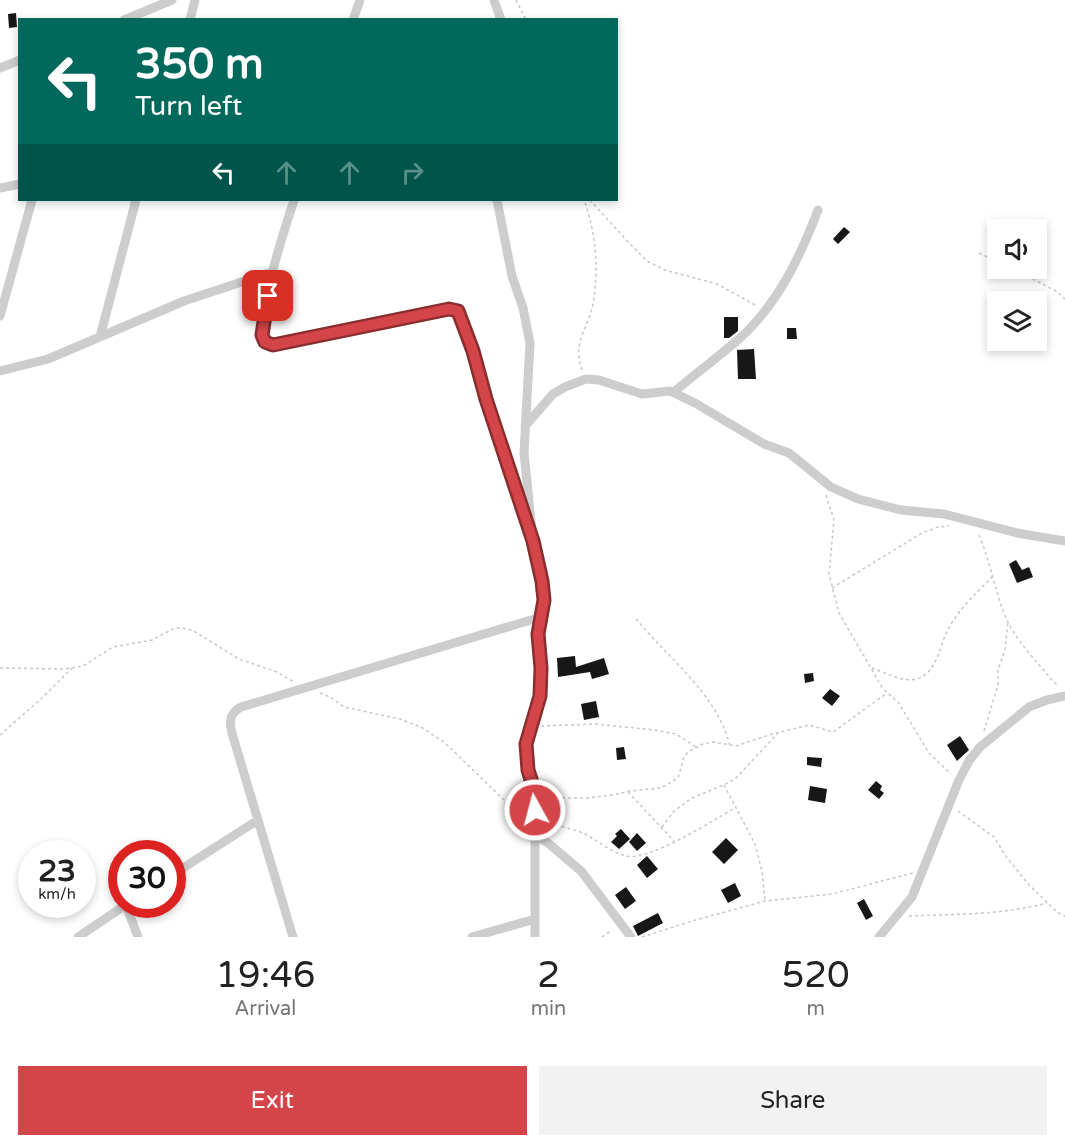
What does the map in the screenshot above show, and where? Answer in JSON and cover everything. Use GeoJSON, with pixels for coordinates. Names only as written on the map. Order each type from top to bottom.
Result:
{"type":"FeatureCollection","features":[{"type":"Feature","properties":{"kind":"street"},"geometry":{"type":"LineString","coordinates":[[129,18],[172,0]]}},
{"type":"Feature","properties":{"kind":"street"},"geometry":{"type":"LineString","coordinates":[[190,18],[195,0]]}},
{"type":"Feature","properties":{"kind":"street"},"geometry":{"type":"LineString","coordinates":[[354,18],[360,0]]}},
{"type":"Feature","properties":{"kind":"street"},"geometry":{"type":"LineString","coordinates":[[494,0],[500,18]]}},
{"type":"Feature","properties":{"kind":"street"},"geometry":{"type":"LineString","coordinates":[[0,68],[18,61]]}},
{"type":"Feature","properties":{"kind":"street"},"geometry":{"type":"LineString","coordinates":[[0,188],[18,184]]}},
{"type":"Feature","properties":{"kind":"street"},"geometry":{"type":"LineString","coordinates":[[0,316],[32,201]]}},
{"type":"Feature","properties":{"kind":"street"},"geometry":{"type":"LineString","coordinates":[[100,337],[136,201]]}},
{"type":"Feature","properties":{"kind":"street"},"geometry":{"type":"LineString","coordinates":[[294,201],[272,272],[263,319],[262,335],[265,342],[273,345],[449,309],[458,311],[473,351],[486,399],[533,541],[542,581],[544,600],[538,634],[541,668],[540,696],[526,744],[534,799],[535,937]]}},
{"type":"Feature","properties":{"kind":"street"},"geometry":{"type":"LineString","coordinates":[[497,201],[512,276],[524,308],[529,332],[530,358],[524,453],[533,541]]}},
{"type":"Feature","properties":{"kind":"street"},"geometry":{"type":"LineString","coordinates":[[674,392],[740,338],[765,310],[784,285],[801,254],[818,210]]}},
{"type":"Feature","properties":{"kind":"street"},"geometry":{"type":"LineString","coordinates":[[0,370],[48,359],[183,301],[272,272]]}},
{"type":"Feature","properties":{"kind":"street"},"geometry":{"type":"LineString","coordinates":[[525,426],[553,394],[586,379],[599,380],[642,394],[660,391],[674,392],[764,444],[789,453],[831,487],[858,499],[915,513],[944,514],[1065,541]]}},
{"type":"Feature","properties":{"kind":"street"},"geometry":{"type":"LineString","coordinates":[[293,937],[234,740],[229,722],[231,716],[240,707],[541,617]]}},
{"type":"Feature","properties":{"kind":"street"},"geometry":{"type":"LineString","coordinates":[[879,937],[912,897],[969,760],[980,747],[1029,707],[1064,692]]}},
{"type":"Feature","properties":{"kind":"street"},"geometry":{"type":"LineString","coordinates":[[186,866],[258,820]]}},
{"type":"Feature","properties":{"kind":"street"},"geometry":{"type":"LineString","coordinates":[[535,834],[581,871],[631,937]]}},
{"type":"Feature","properties":{"kind":"street"},"geometry":{"type":"LineString","coordinates":[[78,937],[108,917]]}},
{"type":"Feature","properties":{"kind":"street"},"geometry":{"type":"LineString","coordinates":[[131,918],[138,937]]}},
{"type":"Feature","properties":{"kind":"street"},"geometry":{"type":"LineString","coordinates":[[472,937],[535,919]]}},
{"type":"Feature","properties":{"kind":"path"},"geometry":{"type":"LineString","coordinates":[[516,0],[525,18]]}},
{"type":"Feature","properties":{"kind":"path"},"geometry":{"type":"LineString","coordinates":[[584,201],[592,221],[596,250],[596,286],[592,308],[579,342],[579,356],[586,379]]}},
{"type":"Feature","properties":{"kind":"path"},"geometry":{"type":"LineString","coordinates":[[591,201],[647,261],[665,270],[717,284],[765,310]]}},
{"type":"Feature","properties":{"kind":"path"},"geometry":{"type":"LineString","coordinates":[[979,254],[987,257]]}},
{"type":"Feature","properties":{"kind":"path"},"geometry":{"type":"LineString","coordinates":[[1033,279],[1056,291],[1065,299]]}},
{"type":"Feature","properties":{"kind":"path"},"geometry":{"type":"LineString","coordinates":[[823,481],[834,520],[829,574],[839,613],[887,693],[898,702],[929,753],[959,780]]}},
{"type":"Feature","properties":{"kind":"path"},"geometry":{"type":"LineString","coordinates":[[971,521],[985,548],[1008,622],[1022,645],[1064,692]]}},
{"type":"Feature","properties":{"kind":"path"},"geometry":{"type":"LineString","coordinates":[[832,588],[922,533],[938,527],[953,525]]}},
{"type":"Feature","properties":{"kind":"path"},"geometry":{"type":"LineString","coordinates":[[871,668],[909,680],[925,675],[937,658],[946,632],[994,575]]}},
{"type":"Feature","properties":{"kind":"path"},"geometry":{"type":"LineString","coordinates":[[636,620],[678,664],[716,711],[725,728],[730,747]]}},
{"type":"Feature","properties":{"kind":"path"},"geometry":{"type":"LineString","coordinates":[[980,747],[998,685],[998,670],[1005,650],[1008,622]]}},
{"type":"Feature","properties":{"kind":"path"},"geometry":{"type":"LineString","coordinates":[[0,668],[72,668],[88,665],[120,645],[152,640],[175,628],[192,630],[239,659],[277,672],[303,688],[324,694],[344,707],[400,719],[421,727],[445,743],[503,799],[535,834]]}},
{"type":"Feature","properties":{"kind":"path"},"geometry":{"type":"LineString","coordinates":[[0,735],[72,668]]}},
{"type":"Feature","properties":{"kind":"path"},"geometry":{"type":"LineString","coordinates":[[534,799],[587,798],[661,788],[673,782],[680,774],[684,757],[696,747],[714,742],[730,747],[742,745],[779,732],[809,725],[833,732],[887,693]]}},
{"type":"Feature","properties":{"kind":"path"},"geometry":{"type":"LineString","coordinates":[[531,726],[596,724],[655,730],[676,734],[696,747]]}},
{"type":"Feature","properties":{"kind":"path"},"geometry":{"type":"LineString","coordinates":[[662,827],[674,811],[692,798],[736,778],[779,732]]}},
{"type":"Feature","properties":{"kind":"path"},"geometry":{"type":"LineString","coordinates":[[724,785],[755,844],[762,871],[765,901]]}},
{"type":"Feature","properties":{"kind":"path"},"geometry":{"type":"LineString","coordinates":[[627,791],[675,843]]}},
{"type":"Feature","properties":{"kind":"path"},"geometry":{"type":"LineString","coordinates":[[949,804],[994,837],[1029,885],[1065,916]]}},
{"type":"Feature","properties":{"kind":"path"},"geometry":{"type":"LineString","coordinates":[[535,821],[565,827],[584,834],[627,857],[675,843],[736,807]]}},
{"type":"Feature","properties":{"kind":"path"},"geometry":{"type":"LineString","coordinates":[[642,937],[765,901],[832,894],[895,876],[922,871]]}},
{"type":"Feature","properties":{"kind":"path"},"geometry":{"type":"LineString","coordinates":[[896,916],[998,912],[1048,903]]}},
{"type":"Feature","properties":{"kind":"path"},"geometry":{"type":"LineString","coordinates":[[603,937],[619,923]]}},
{"type":"Feature","properties":{"kind":"building"},"geometry":{"type":"Polygon","coordinates":[[[16,13],[17,27],[9,28],[8,14],[16,13]]]}},
{"type":"Feature","properties":{"kind":"building"},"geometry":{"type":"Polygon","coordinates":[[[844,227],[850,232],[838,244],[833,239],[844,227]]]}},
{"type":"Feature","properties":{"kind":"building"},"geometry":{"type":"Polygon","coordinates":[[[724,317],[738,317],[738,331],[729,338],[724,338],[724,317]]]}},
{"type":"Feature","properties":{"kind":"building"},"geometry":{"type":"Polygon","coordinates":[[[787,328],[796,328],[797,339],[787,339],[787,328]]]}},
{"type":"Feature","properties":{"kind":"building"},"geometry":{"type":"Polygon","coordinates":[[[754,349],[756,379],[738,379],[737,350],[754,349]]]}},
{"type":"Feature","properties":{"kind":"building"},"geometry":{"type":"Polygon","coordinates":[[[1016,560],[1022,570],[1029,567],[1033,577],[1017,583],[1009,564],[1016,560]]]}},
{"type":"Feature","properties":{"kind":"building"},"geometry":{"type":"Polygon","coordinates":[[[575,656],[576,667],[604,658],[609,674],[592,679],[590,672],[558,677],[557,658],[575,656]]]}},
{"type":"Feature","properties":{"kind":"building"},"geometry":{"type":"Polygon","coordinates":[[[813,673],[814,681],[805,683],[804,674],[813,673]]]}},
{"type":"Feature","properties":{"kind":"building"},"geometry":{"type":"Polygon","coordinates":[[[830,689],[840,696],[832,706],[822,698],[830,689]]]}},
{"type":"Feature","properties":{"kind":"building"},"geometry":{"type":"Polygon","coordinates":[[[596,701],[599,717],[584,720],[581,704],[596,701]]]}},
{"type":"Feature","properties":{"kind":"building"},"geometry":{"type":"Polygon","coordinates":[[[960,736],[969,750],[957,761],[947,745],[960,736]]]}},
{"type":"Feature","properties":{"kind":"building"},"geometry":{"type":"Polygon","coordinates":[[[624,747],[626,759],[617,760],[616,748],[624,747]]]}},
{"type":"Feature","properties":{"kind":"building"},"geometry":{"type":"Polygon","coordinates":[[[807,757],[822,758],[821,767],[807,765],[807,757]]]}},
{"type":"Feature","properties":{"kind":"building"},"geometry":{"type":"Polygon","coordinates":[[[876,781],[882,786],[880,790],[884,793],[879,799],[868,790],[876,781]]]}},
{"type":"Feature","properties":{"kind":"building"},"geometry":{"type":"Polygon","coordinates":[[[810,786],[827,789],[825,803],[808,800],[810,786]]]}},
{"type":"Feature","properties":{"kind":"building"},"geometry":{"type":"Polygon","coordinates":[[[621,829],[630,839],[619,849],[611,842],[621,829]]]}},
{"type":"Feature","properties":{"kind":"building"},"geometry":{"type":"Polygon","coordinates":[[[637,833],[646,843],[637,851],[629,842],[637,833]]]}},
{"type":"Feature","properties":{"kind":"building"},"geometry":{"type":"Polygon","coordinates":[[[726,838],[738,850],[724,864],[712,852],[726,838]]]}},
{"type":"Feature","properties":{"kind":"building"},"geometry":{"type":"Polygon","coordinates":[[[647,856],[658,869],[647,878],[637,865],[647,856]]]}},
{"type":"Feature","properties":{"kind":"building"},"geometry":{"type":"Polygon","coordinates":[[[735,883],[741,896],[728,903],[721,890],[735,883]]]}},
{"type":"Feature","properties":{"kind":"building"},"geometry":{"type":"Polygon","coordinates":[[[626,887],[636,901],[625,909],[615,895],[626,887]]]}},
{"type":"Feature","properties":{"kind":"building"},"geometry":{"type":"Polygon","coordinates":[[[864,899],[873,916],[866,920],[857,903],[864,899]]]}},
{"type":"Feature","properties":{"kind":"building"},"geometry":{"type":"Polygon","coordinates":[[[658,913],[663,923],[638,936],[633,926],[658,913]]]}},
{"type":"Feature","properties":{"kind":"route"},"geometry":{"type":"LineString","coordinates":[[268,296],[262,335],[265,342],[273,345],[449,309],[458,311],[473,351],[486,399],[533,541],[542,581],[544,600],[538,634],[541,668],[540,696],[526,744],[528,770],[534,789],[535,810]]}}]}
